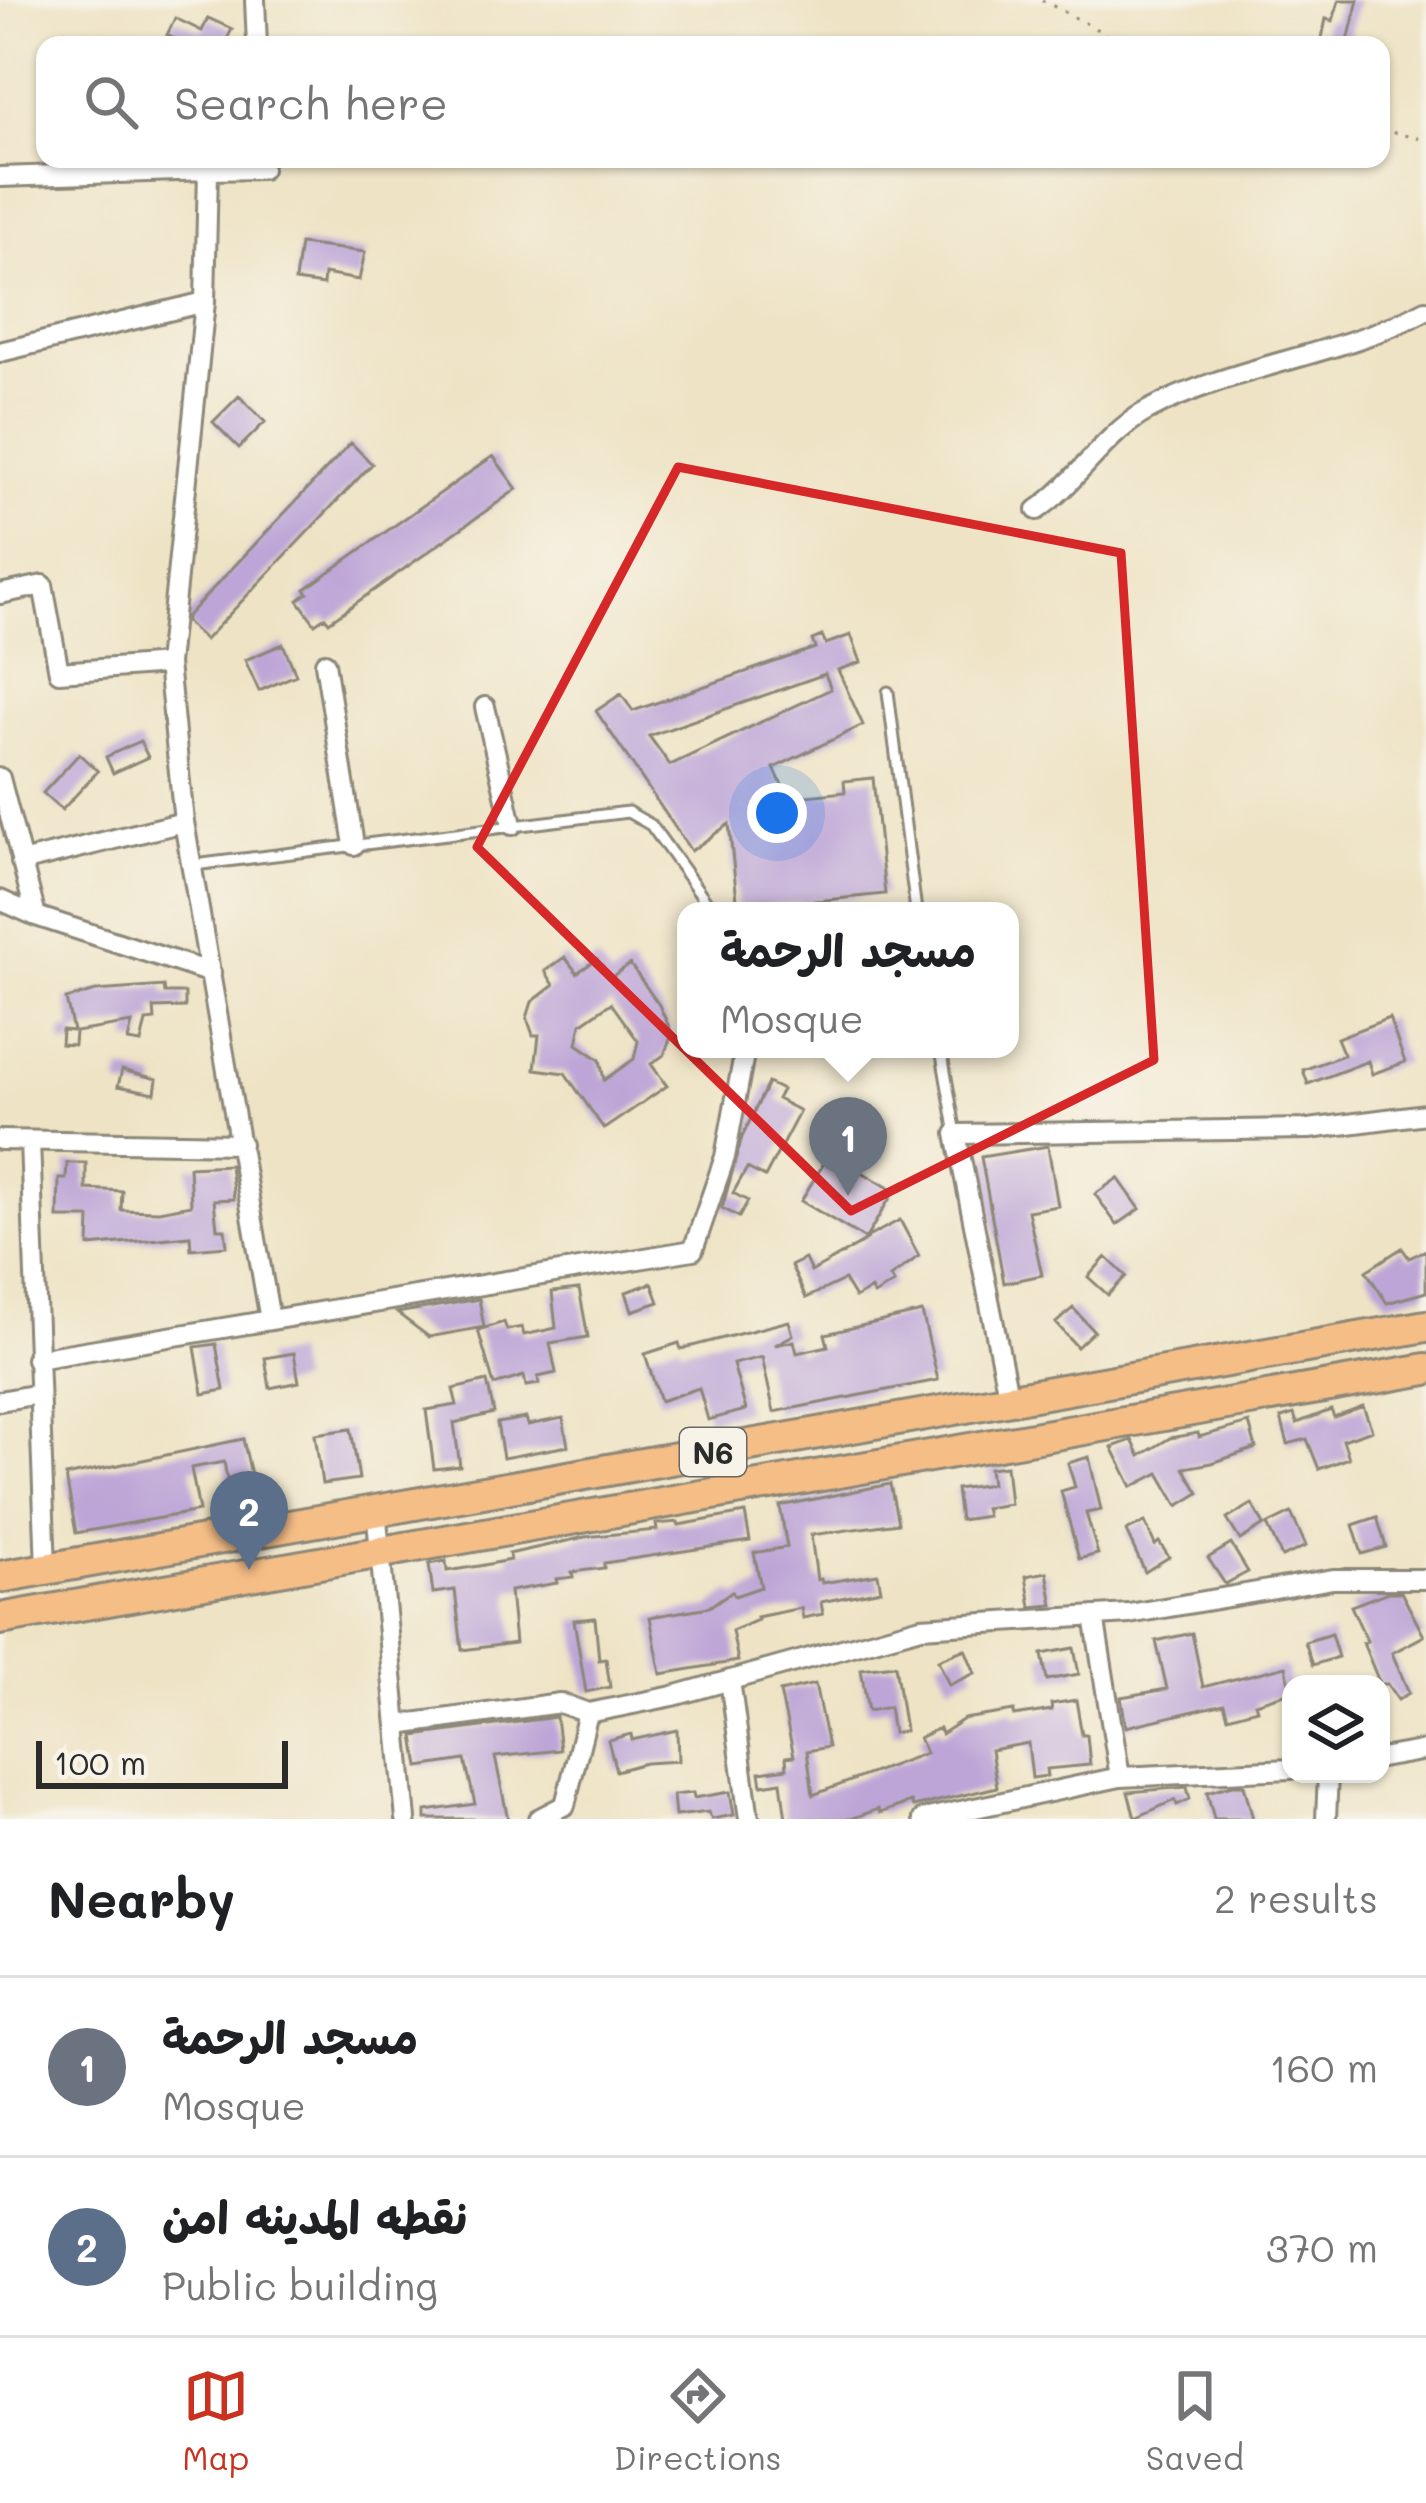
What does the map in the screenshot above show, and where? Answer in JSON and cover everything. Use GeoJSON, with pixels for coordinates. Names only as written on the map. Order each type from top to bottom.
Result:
{"type":"FeatureCollection","features":[{"type":"Feature","properties":{"kind":"main road","name":"N6"},"geometry":{"type":"LineString","coordinates":[[0,1577],[1426,1326]]}},
{"type":"Feature","properties":{"kind":"main road"},"geometry":{"type":"LineString","coordinates":[[1178,1412],[1181,1369]]}},
{"type":"Feature","properties":{"kind":"main road","name":"N6"},"geometry":{"type":"LineString","coordinates":[[0,1619],[1426,1369]]}},
{"type":"Feature","properties":{"kind":"main road"},"geometry":{"type":"LineString","coordinates":[[948,1410],[950,1453]]}},
{"type":"Feature","properties":{"kind":"main road"},"geometry":{"type":"LineString","coordinates":[[169,1547],[175,1589]]}},
{"type":"Feature","properties":{"kind":"street"},"geometry":{"type":"LineString","coordinates":[[255,0],[257,36]]}},
{"type":"Feature","properties":{"kind":"street"},"geometry":{"type":"LineString","coordinates":[[0,177],[262,168]]}},
{"type":"Feature","properties":{"kind":"street"},"geometry":{"type":"LineString","coordinates":[[208,170],[205,302],[168,664],[184,822],[270,1320]]}},
{"type":"Feature","properties":{"kind":"street"},"geometry":{"type":"LineString","coordinates":[[0,352],[205,302]]}},
{"type":"Feature","properties":{"kind":"street"},"geometry":{"type":"LineString","coordinates":[[1037,510],[1121,428],[1149,410],[1275,362],[1365,336],[1426,310]]}},
{"type":"Feature","properties":{"kind":"street"},"geometry":{"type":"LineString","coordinates":[[0,594],[43,585],[59,672],[168,664]]}},
{"type":"Feature","properties":{"kind":"street"},"geometry":{"type":"LineString","coordinates":[[325,663],[353,845]]}},
{"type":"Feature","properties":{"kind":"street"},"geometry":{"type":"LineString","coordinates":[[485,707],[512,826]]}},
{"type":"Feature","properties":{"kind":"street"},"geometry":{"type":"LineString","coordinates":[[0,778],[36,916]]}},
{"type":"Feature","properties":{"kind":"street"},"geometry":{"type":"LineString","coordinates":[[21,862],[184,822]]}},
{"type":"Feature","properties":{"kind":"street"},"geometry":{"type":"LineString","coordinates":[[0,899],[36,916],[212,973]]}},
{"type":"Feature","properties":{"kind":"street"},"geometry":{"type":"LineString","coordinates":[[36,1359],[693,1250],[725,1157],[743,1058]]}},
{"type":"Feature","properties":{"kind":"street"},"geometry":{"type":"LineString","coordinates":[[1009,1400],[956,1133],[1309,1129],[1426,1114]]}},
{"type":"Feature","properties":{"kind":"street"},"geometry":{"type":"LineString","coordinates":[[0,1140],[241,1144]]}},
{"type":"Feature","properties":{"kind":"street"},"geometry":{"type":"LineString","coordinates":[[30,1141],[46,1569]]}},
{"type":"Feature","properties":{"kind":"street"},"geometry":{"type":"LineString","coordinates":[[0,1401],[38,1394]]}},
{"type":"Feature","properties":{"kind":"street"},"geometry":{"type":"LineString","coordinates":[[376,1510],[406,1819]]}},
{"type":"Feature","properties":{"kind":"street"},"geometry":{"type":"LineString","coordinates":[[398,1725],[560,1703],[587,1713],[730,1680],[921,1627],[1129,1614],[1333,1579],[1426,1579]]}},
{"type":"Feature","properties":{"kind":"street"},"geometry":{"type":"LineString","coordinates":[[1094,1616],[1120,1777]]}},
{"type":"Feature","properties":{"kind":"street"},"geometry":{"type":"LineString","coordinates":[[730,1680],[749,1819]]}},
{"type":"Feature","properties":{"kind":"street"},"geometry":{"type":"LineString","coordinates":[[538,1819],[565,1805],[587,1713]]}},
{"type":"Feature","properties":{"kind":"street"},"geometry":{"type":"LineString","coordinates":[[1390,1756],[1426,1750]]}},
{"type":"Feature","properties":{"kind":"street"},"geometry":{"type":"LineString","coordinates":[[922,1819],[1120,1777],[1282,1769]]}},
{"type":"Feature","properties":{"kind":"street"},"geometry":{"type":"LineString","coordinates":[[1326,1819],[1328,1783]]}},
{"type":"Feature","properties":{"kind":"lane"},"geometry":{"type":"LineString","coordinates":[[888,692],[915,902]]}},
{"type":"Feature","properties":{"kind":"lane"},"geometry":{"type":"LineString","coordinates":[[193,865],[628,812],[651,825],[707,902]]}},
{"type":"Feature","properties":{"kind":"lane"},"geometry":{"type":"LineString","coordinates":[[943,1058],[956,1133]]}},
{"type":"Feature","properties":{"kind":"path"},"geometry":{"type":"LineString","coordinates":[[1042,0],[1109,36]]}},
{"type":"Feature","properties":{"kind":"path"},"geometry":{"type":"LineString","coordinates":[[1390,132],[1426,140]]}},
{"type":"Feature","properties":{"kind":"highlighted area"},"geometry":{"type":"Polygon","coordinates":[[[678,467],[1121,553],[1154,1060],[851,1211],[477,847],[678,467]]]}},
{"type":"Feature","properties":{"kind":"building"},"geometry":{"type":"Polygon","coordinates":[[[1339,0],[1358,0],[1349,36],[1322,36],[1326,19],[1333,21],[1339,0]]]}},
{"type":"Feature","properties":{"kind":"building"},"geometry":{"type":"Polygon","coordinates":[[[175,18],[202,31],[208,18],[232,29],[228,36],[167,35],[175,18]]]}},
{"type":"Feature","properties":{"kind":"building"},"geometry":{"type":"Polygon","coordinates":[[[300,244],[365,252],[359,280],[324,274],[323,285],[295,281],[300,244]]]}},
{"type":"Feature","properties":{"kind":"building"},"geometry":{"type":"Polygon","coordinates":[[[239,396],[265,422],[239,448],[213,422],[239,396]]]}},
{"type":"Feature","properties":{"kind":"building"},"geometry":{"type":"Polygon","coordinates":[[[351,443],[372,464],[205,640],[186,617],[351,443]]]}},
{"type":"Feature","properties":{"kind":"building"},"geometry":{"type":"Polygon","coordinates":[[[493,456],[517,489],[329,622],[325,617],[315,624],[298,600],[308,593],[305,589],[493,456]]]}},
{"type":"Feature","properties":{"kind":"building"},"geometry":{"type":"Polygon","coordinates":[[[851,635],[861,662],[838,670],[863,725],[774,768],[788,798],[845,792],[844,781],[873,778],[885,894],[807,902],[737,902],[729,824],[691,851],[596,711],[621,694],[633,711],[815,648],[812,640],[822,636],[826,644],[851,635]],[[825,674],[649,736],[670,765],[831,689],[825,674]]]}},
{"type":"Feature","properties":{"kind":"building"},"geometry":{"type":"Polygon","coordinates":[[[283,644],[296,675],[259,691],[245,660],[283,644]]]}},
{"type":"Feature","properties":{"kind":"building"},"geometry":{"type":"Polygon","coordinates":[[[140,741],[148,757],[113,773],[106,757],[140,741]]]}},
{"type":"Feature","properties":{"kind":"building"},"geometry":{"type":"Polygon","coordinates":[[[79,754],[98,771],[62,810],[43,793],[79,754]]]}},
{"type":"Feature","properties":{"kind":"building"},"geometry":{"type":"Polygon","coordinates":[[[565,957],[577,973],[597,959],[611,977],[630,964],[659,1005],[672,1034],[664,1055],[651,1064],[667,1086],[604,1129],[565,1073],[535,1069],[539,1035],[533,1035],[527,1018],[532,1002],[554,985],[545,971],[565,957]],[[611,1003],[581,1024],[577,1044],[600,1060],[604,1080],[634,1059],[638,1041],[611,1003]]]}},
{"type":"Feature","properties":{"kind":"building"},"geometry":{"type":"Polygon","coordinates":[[[164,986],[165,993],[185,993],[185,1007],[154,1008],[155,1020],[146,1021],[141,1043],[128,1041],[132,1023],[75,1032],[74,1045],[61,1044],[62,1030],[73,1031],[66,999],[96,991],[164,986]]]}},
{"type":"Feature","properties":{"kind":"building"},"geometry":{"type":"Polygon","coordinates":[[[1389,1018],[1405,1062],[1372,1074],[1368,1061],[1308,1084],[1303,1070],[1344,1055],[1337,1038],[1389,1018]]]}},
{"type":"Feature","properties":{"kind":"building"},"geometry":{"type":"Polygon","coordinates":[[[122,1070],[157,1079],[155,1093],[118,1086],[122,1070]]]}},
{"type":"Feature","properties":{"kind":"building"},"geometry":{"type":"Polygon","coordinates":[[[768,1083],[782,1090],[777,1099],[800,1111],[765,1177],[747,1168],[733,1193],[748,1201],[739,1217],[722,1208],[742,1137],[768,1083]]]}},
{"type":"Feature","properties":{"kind":"building"},"geometry":{"type":"Polygon","coordinates":[[[1048,1146],[1058,1206],[1028,1211],[1042,1275],[1004,1283],[981,1157],[1048,1146]]]}},
{"type":"Feature","properties":{"kind":"building"},"geometry":{"type":"Polygon","coordinates":[[[827,1158],[839,1166],[843,1161],[894,1191],[866,1238],[900,1220],[919,1256],[890,1277],[894,1283],[874,1295],[871,1289],[855,1298],[844,1280],[806,1298],[791,1266],[805,1259],[811,1272],[867,1240],[801,1201],[827,1158]]]}},
{"type":"Feature","properties":{"kind":"building"},"geometry":{"type":"Polygon","coordinates":[[[67,1163],[86,1163],[86,1189],[122,1191],[121,1210],[159,1211],[191,1205],[189,1167],[230,1165],[234,1199],[214,1200],[217,1229],[225,1229],[227,1246],[191,1249],[190,1236],[89,1246],[90,1218],[58,1218],[59,1179],[66,1179],[67,1163]]]}},
{"type":"Feature","properties":{"kind":"building"},"geometry":{"type":"Polygon","coordinates":[[[1118,1178],[1140,1209],[1117,1225],[1095,1194],[1118,1178]]]}},
{"type":"Feature","properties":{"kind":"building"},"geometry":{"type":"Polygon","coordinates":[[[1402,1248],[1409,1258],[1426,1250],[1426,1292],[1387,1303],[1366,1271],[1402,1248]]]}},
{"type":"Feature","properties":{"kind":"building"},"geometry":{"type":"Polygon","coordinates":[[[1106,1257],[1126,1276],[1108,1295],[1088,1277],[1106,1257]]]}},
{"type":"Feature","properties":{"kind":"building"},"geometry":{"type":"Polygon","coordinates":[[[652,1283],[659,1302],[632,1311],[626,1292],[652,1283]]]}},
{"type":"Feature","properties":{"kind":"building"},"geometry":{"type":"Polygon","coordinates":[[[579,1289],[588,1337],[550,1343],[556,1373],[538,1377],[539,1384],[526,1386],[524,1376],[494,1385],[478,1330],[504,1322],[507,1330],[522,1327],[524,1335],[556,1328],[552,1292],[579,1289]]]}},
{"type":"Feature","properties":{"kind":"building"},"geometry":{"type":"Polygon","coordinates":[[[479,1299],[484,1327],[429,1337],[397,1313],[479,1299]]]}},
{"type":"Feature","properties":{"kind":"building"},"geometry":{"type":"Polygon","coordinates":[[[1073,1308],[1094,1331],[1077,1347],[1056,1323],[1073,1308]]]}},
{"type":"Feature","properties":{"kind":"building"},"geometry":{"type":"Polygon","coordinates":[[[922,1312],[938,1380],[774,1412],[762,1357],[733,1364],[746,1410],[708,1420],[699,1388],[660,1401],[645,1354],[789,1321],[793,1335],[775,1345],[794,1341],[797,1353],[828,1346],[825,1334],[922,1312]]]}},
{"type":"Feature","properties":{"kind":"building"},"geometry":{"type":"Polygon","coordinates":[[[216,1344],[224,1390],[203,1394],[195,1347],[216,1344]]]}},
{"type":"Feature","properties":{"kind":"building"},"geometry":{"type":"Polygon","coordinates":[[[294,1353],[299,1382],[270,1388],[265,1358],[294,1353]]]}},
{"type":"Feature","properties":{"kind":"building"},"geometry":{"type":"Polygon","coordinates":[[[487,1381],[494,1413],[454,1423],[460,1466],[434,1469],[426,1410],[457,1405],[453,1389],[487,1381]]]}},
{"type":"Feature","properties":{"kind":"building"},"geometry":{"type":"Polygon","coordinates":[[[1363,1406],[1372,1430],[1343,1440],[1349,1458],[1319,1469],[1307,1439],[1288,1444],[1281,1418],[1294,1414],[1297,1423],[1331,1410],[1334,1417],[1363,1406]]]}},
{"type":"Feature","properties":{"kind":"building"},"geometry":{"type":"Polygon","coordinates":[[[526,1418],[528,1425],[563,1418],[568,1446],[503,1458],[497,1423],[526,1418]]]}},
{"type":"Feature","properties":{"kind":"building"},"geometry":{"type":"Polygon","coordinates":[[[1249,1423],[1256,1448],[1184,1468],[1199,1493],[1178,1506],[1159,1473],[1132,1487],[1112,1447],[1132,1440],[1140,1456],[1170,1438],[1198,1433],[1199,1437],[1249,1423]]]}},
{"type":"Feature","properties":{"kind":"building"},"geometry":{"type":"Polygon","coordinates":[[[351,1429],[359,1479],[322,1484],[315,1434],[351,1429]]]}},
{"type":"Feature","properties":{"kind":"building"},"geometry":{"type":"Polygon","coordinates":[[[243,1439],[257,1501],[232,1506],[224,1462],[191,1468],[199,1511],[76,1533],[66,1476],[243,1439]]]}},
{"type":"Feature","properties":{"kind":"building"},"geometry":{"type":"Polygon","coordinates":[[[1089,1457],[1101,1510],[1086,1513],[1098,1554],[1079,1559],[1061,1491],[1075,1487],[1068,1463],[1089,1457]]]}},
{"type":"Feature","properties":{"kind":"building"},"geometry":{"type":"Polygon","coordinates":[[[1006,1466],[1010,1504],[985,1508],[987,1516],[960,1520],[956,1489],[991,1484],[989,1468],[1006,1466]]]}},
{"type":"Feature","properties":{"kind":"building"},"geometry":{"type":"Polygon","coordinates":[[[890,1484],[898,1523],[811,1535],[817,1580],[878,1574],[881,1590],[821,1602],[823,1614],[803,1618],[801,1608],[757,1617],[732,1631],[738,1661],[661,1674],[650,1617],[709,1607],[732,1591],[735,1596],[761,1587],[754,1553],[787,1547],[780,1506],[890,1484]]]}},
{"type":"Feature","properties":{"kind":"building"},"geometry":{"type":"Polygon","coordinates":[[[1252,1504],[1264,1525],[1240,1540],[1227,1519],[1252,1504]]]}},
{"type":"Feature","properties":{"kind":"building"},"geometry":{"type":"Polygon","coordinates":[[[745,1513],[750,1541],[604,1563],[604,1568],[572,1572],[573,1577],[556,1579],[557,1583],[510,1591],[515,1643],[462,1650],[455,1590],[433,1593],[429,1564],[446,1561],[447,1571],[479,1566],[510,1560],[509,1554],[585,1537],[657,1530],[656,1524],[679,1525],[745,1513]]]}},
{"type":"Feature","properties":{"kind":"building"},"geometry":{"type":"Polygon","coordinates":[[[1291,1513],[1306,1546],[1282,1557],[1267,1525],[1291,1513]]]}},
{"type":"Feature","properties":{"kind":"building"},"geometry":{"type":"Polygon","coordinates":[[[1377,1517],[1386,1547],[1362,1554],[1353,1525],[1377,1517]]]}},
{"type":"Feature","properties":{"kind":"building"},"geometry":{"type":"Polygon","coordinates":[[[1145,1522],[1155,1545],[1159,1542],[1169,1557],[1145,1572],[1126,1531],[1145,1522]]]}},
{"type":"Feature","properties":{"kind":"building"},"geometry":{"type":"Polygon","coordinates":[[[1231,1544],[1248,1572],[1225,1584],[1208,1558],[1231,1544]]]}},
{"type":"Feature","properties":{"kind":"building"},"geometry":{"type":"Polygon","coordinates":[[[1047,1572],[1053,1605],[1031,1607],[1026,1576],[1047,1572]]]}},
{"type":"Feature","properties":{"kind":"building"},"geometry":{"type":"Polygon","coordinates":[[[1401,1592],[1424,1636],[1392,1653],[1409,1693],[1398,1700],[1390,1688],[1390,1675],[1376,1675],[1351,1606],[1401,1592]]]}},
{"type":"Feature","properties":{"kind":"building"},"geometry":{"type":"Polygon","coordinates":[[[595,1618],[599,1660],[606,1659],[610,1687],[586,1692],[574,1620],[595,1618]]]}},
{"type":"Feature","properties":{"kind":"building"},"geometry":{"type":"Polygon","coordinates":[[[1192,1633],[1203,1687],[1286,1666],[1282,1695],[1255,1703],[1257,1709],[1228,1717],[1224,1704],[1126,1727],[1121,1697],[1167,1689],[1156,1641],[1192,1633]]]}},
{"type":"Feature","properties":{"kind":"building"},"geometry":{"type":"Polygon","coordinates":[[[1331,1634],[1338,1657],[1313,1665],[1305,1642],[1331,1634]]]}},
{"type":"Feature","properties":{"kind":"building"},"geometry":{"type":"Polygon","coordinates":[[[1074,1648],[1079,1674],[1047,1680],[1042,1654],[1074,1648]]]}},
{"type":"Feature","properties":{"kind":"building"},"geometry":{"type":"Polygon","coordinates":[[[965,1649],[975,1673],[949,1685],[938,1660],[965,1649]]]}},
{"type":"Feature","properties":{"kind":"building"},"geometry":{"type":"Polygon","coordinates":[[[895,1665],[905,1731],[893,1733],[889,1707],[868,1711],[861,1669],[895,1665]]]}},
{"type":"Feature","properties":{"kind":"building"},"geometry":{"type":"Polygon","coordinates":[[[815,1684],[828,1747],[807,1751],[813,1795],[926,1753],[919,1738],[939,1728],[941,1734],[964,1719],[1052,1710],[1051,1704],[1076,1700],[1090,1765],[1046,1769],[1047,1776],[1032,1778],[1028,1743],[991,1750],[997,1787],[913,1807],[911,1802],[880,1813],[878,1809],[851,1819],[786,1819],[781,1782],[762,1785],[760,1772],[787,1768],[786,1757],[794,1756],[780,1692],[815,1684]]]}},
{"type":"Feature","properties":{"kind":"building"},"geometry":{"type":"Polygon","coordinates":[[[556,1717],[560,1750],[495,1757],[508,1819],[426,1819],[426,1811],[475,1804],[465,1760],[419,1767],[414,1736],[556,1717]]]}},
{"type":"Feature","properties":{"kind":"building"},"geometry":{"type":"Polygon","coordinates":[[[677,1730],[678,1761],[616,1771],[608,1740],[677,1730]]]}},
{"type":"Feature","properties":{"kind":"building"},"geometry":{"type":"Polygon","coordinates":[[[1244,1785],[1253,1819],[1214,1819],[1207,1792],[1244,1785]]]}},
{"type":"Feature","properties":{"kind":"building"},"geometry":{"type":"Polygon","coordinates":[[[1187,1787],[1190,1799],[1177,1805],[1175,1800],[1135,1818],[1128,1792],[1187,1787]]]}},
{"type":"Feature","properties":{"kind":"building"},"geometry":{"type":"Polygon","coordinates":[[[730,1792],[734,1815],[712,1819],[708,1812],[675,1816],[673,1795],[693,1793],[694,1798],[730,1792]]]}},
{"type":"Feature","properties":{"kind":"place","name":"مسجد الرحمة"},"geometry":{"type":"Point","coordinates":[848,1196]}},
{"type":"Feature","properties":{"kind":"place","name":"نقطه المدينه امن"},"geometry":{"type":"Point","coordinates":[249,1570]}}]}
